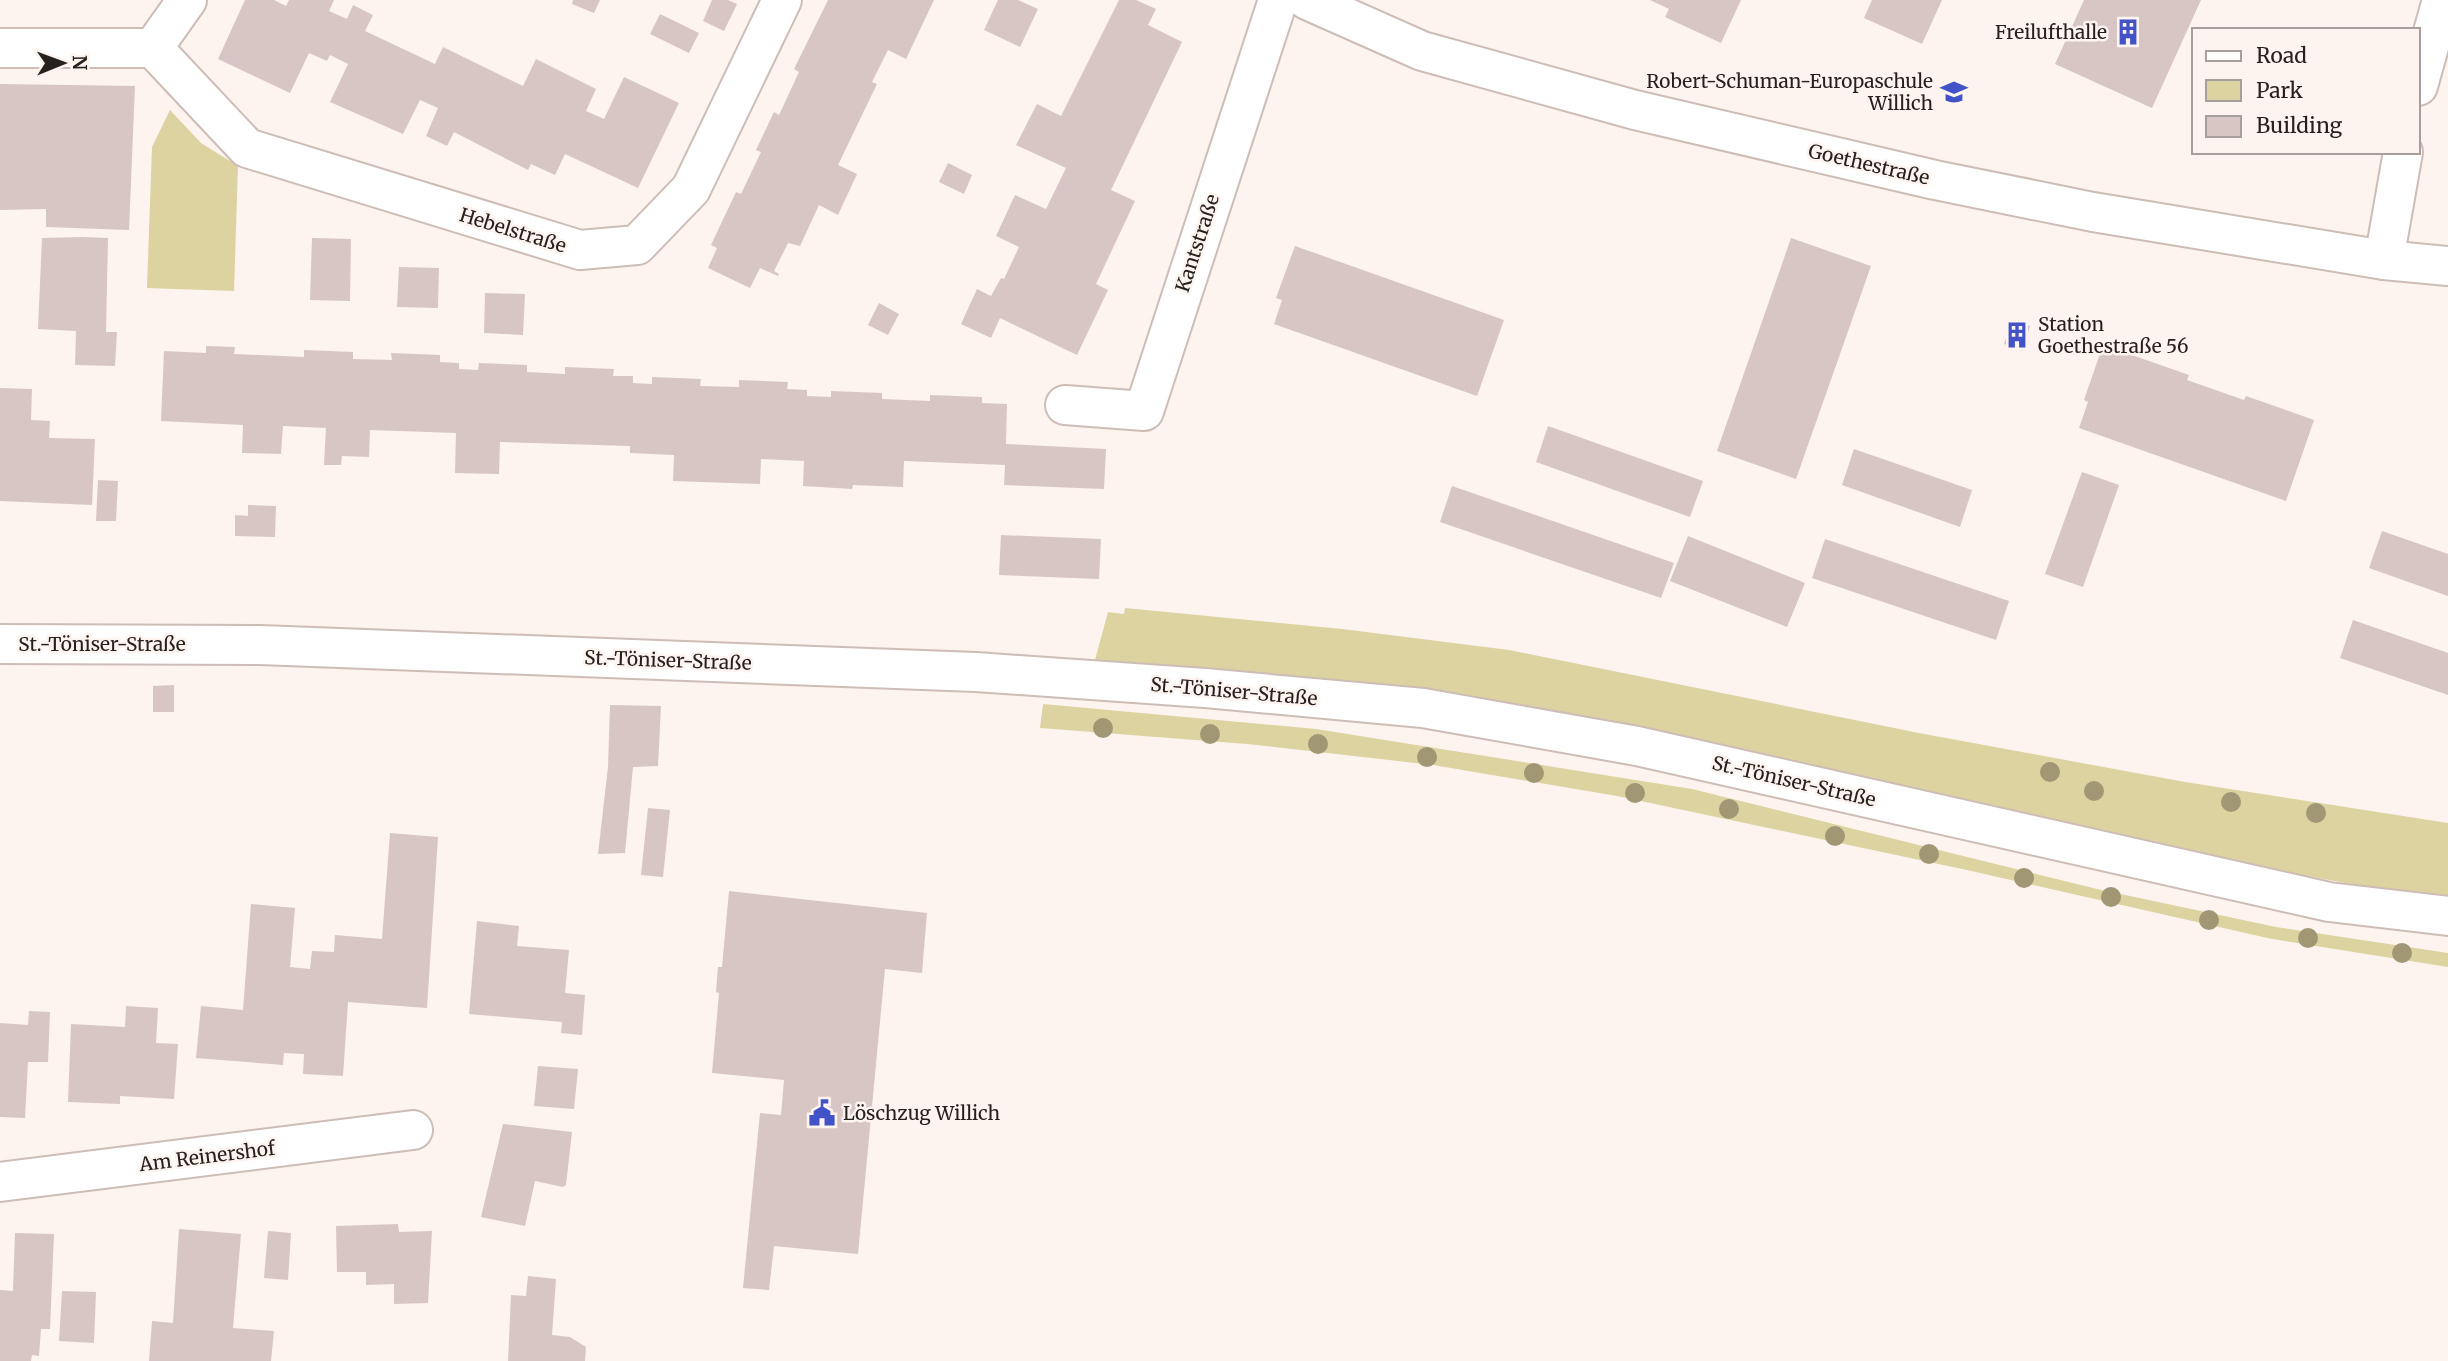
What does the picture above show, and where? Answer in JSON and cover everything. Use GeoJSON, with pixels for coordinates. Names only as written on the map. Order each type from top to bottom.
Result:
{"type":"FeatureCollection","features":[{"type":"Feature","properties":{"kind":"street"},"geometry":{"type":"LineString","coordinates":[[0,48],[153,48],[187,0]]}},
{"type":"Feature","properties":{"kind":"street","name":"Hebelstraße"},"geometry":{"type":"LineString","coordinates":[[153,48],[247,148],[580,250],[637,245],[691,190],[782,0]]}},
{"type":"Feature","properties":{"kind":"street","name":"Kantstraße"},"geometry":{"type":"LineString","coordinates":[[1065,405],[1144,411],[1278,0]]}},
{"type":"Feature","properties":{"kind":"street","name":"Goethestraße"},"geometry":{"type":"LineString","coordinates":[[1307,0],[1422,51],[1634,110],[2041,201],[2384,261],[2448,266]]}},
{"type":"Feature","properties":{"kind":"street"},"geometry":{"type":"LineString","coordinates":[[2420,79],[2442,0]]}},
{"type":"Feature","properties":{"kind":"street"},"geometry":{"type":"LineString","coordinates":[[2384,261],[2403,154]]}},
{"type":"Feature","properties":{"kind":"street","name":"St.-Töniser-Straße"},"geometry":{"type":"LineString","coordinates":[[0,644],[260,645],[976,672],[1206,688],[1423,709],[1637,746],[2329,902],[2448,916]]}},
{"type":"Feature","properties":{"kind":"street","name":"Am Reinershof"},"geometry":{"type":"LineString","coordinates":[[0,1182],[413,1130]]}},
{"type":"Feature","properties":{"kind":"green space"},"geometry":{"type":"Polygon","coordinates":[[[170,110],[201,143],[238,166],[234,291],[147,288],[152,147],[170,110]]]}},
{"type":"Feature","properties":{"kind":"green space"},"geometry":{"type":"Polygon","coordinates":[[[1125,608],[1342,629],[1509,650],[1919,733],[2185,782],[2448,823],[2448,902],[2097,837],[1293,679],[1095,660],[1108,612],[1124,614],[1125,608]]]}},
{"type":"Feature","properties":{"kind":"green space"},"geometry":{"type":"Polygon","coordinates":[[[1043,704],[1316,729],[1692,789],[2097,889],[2276,927],[2448,953],[2448,967],[2272,939],[1967,870],[1617,796],[1433,765],[1247,744],[1040,728],[1043,704]]]}},
{"type":"Feature","properties":{"kind":"building"},"geometry":{"type":"Polygon","coordinates":[[[245,0],[274,0],[286,6],[289,0],[334,0],[329,11],[347,19],[353,5],[373,15],[365,31],[435,64],[443,47],[523,86],[536,59],[596,89],[586,111],[604,119],[624,77],[679,103],[638,188],[565,154],[555,175],[531,164],[528,170],[454,132],[447,146],[426,136],[438,108],[420,100],[403,134],[330,102],[348,64],[330,55],[327,61],[309,53],[290,93],[218,59],[245,0]]]}},
{"type":"Feature","properties":{"kind":"building"},"geometry":{"type":"Polygon","coordinates":[[[573,0],[600,0],[594,13],[572,4],[573,0]]]}},
{"type":"Feature","properties":{"kind":"building"},"geometry":{"type":"Polygon","coordinates":[[[712,0],[728,0],[737,4],[724,31],[703,21],[712,0]]]}},
{"type":"Feature","properties":{"kind":"building"},"geometry":{"type":"Polygon","coordinates":[[[828,0],[934,0],[906,59],[888,50],[872,82],[877,84],[838,165],[857,174],[838,215],[819,205],[800,246],[788,243],[774,271],[778,276],[760,268],[750,288],[708,268],[717,248],[711,245],[736,192],[741,194],[761,152],[756,150],[774,112],[779,115],[799,72],[794,69],[828,0]]]}},
{"type":"Feature","properties":{"kind":"building"},"geometry":{"type":"Polygon","coordinates":[[[998,0],[1018,0],[1038,9],[1020,47],[984,30],[998,0]]]}},
{"type":"Feature","properties":{"kind":"building"},"geometry":{"type":"Polygon","coordinates":[[[1119,0],[1136,0],[1156,9],[1148,25],[1182,42],[1111,190],[1135,201],[1096,284],[1108,290],[1077,355],[1000,318],[991,338],[961,324],[977,289],[991,296],[1001,278],[1004,279],[1019,247],[996,236],[1015,195],[1046,209],[1066,168],[1016,145],[1037,104],[1061,116],[1119,0]]]}},
{"type":"Feature","properties":{"kind":"building"},"geometry":{"type":"Polygon","coordinates":[[[1650,0],[1741,0],[1721,43],[1665,17],[1669,9],[1650,0]]]}},
{"type":"Feature","properties":{"kind":"building"},"geometry":{"type":"Polygon","coordinates":[[[1872,0],[1942,0],[1922,44],[1864,18],[1872,0]]]}},
{"type":"Feature","properties":{"kind":"building","name":"Freilufthalle"},"geometry":{"type":"Polygon","coordinates":[[[2084,0],[2201,0],[2152,108],[2055,64],[2084,0]]]}},
{"type":"Feature","properties":{"kind":"building"},"geometry":{"type":"Polygon","coordinates":[[[660,14],[699,33],[689,53],[650,34],[660,14]]]}},
{"type":"Feature","properties":{"kind":"building"},"geometry":{"type":"Polygon","coordinates":[[[0,84],[135,86],[129,230],[46,227],[46,209],[0,210],[0,84]]]}},
{"type":"Feature","properties":{"kind":"building"},"geometry":{"type":"Polygon","coordinates":[[[948,163],[972,175],[964,194],[939,182],[948,163]]]}},
{"type":"Feature","properties":{"kind":"building"},"geometry":{"type":"Polygon","coordinates":[[[42,238],[108,238],[106,332],[117,332],[115,366],[75,365],[76,331],[38,329],[42,238]]]}},
{"type":"Feature","properties":{"kind":"building"},"geometry":{"type":"Polygon","coordinates":[[[312,238],[351,239],[350,301],[310,300],[312,238]]]}},
{"type":"Feature","properties":{"kind":"building"},"geometry":{"type":"Polygon","coordinates":[[[1791,238],[1871,266],[1796,479],[1717,451],[1791,238]]]}},
{"type":"Feature","properties":{"kind":"building"},"geometry":{"type":"Polygon","coordinates":[[[1295,246],[1504,320],[1477,396],[1274,324],[1282,300],[1276,298],[1295,246]]]}},
{"type":"Feature","properties":{"kind":"building"},"geometry":{"type":"Polygon","coordinates":[[[399,267],[439,268],[438,308],[397,307],[399,267]]]}},
{"type":"Feature","properties":{"kind":"building"},"geometry":{"type":"Polygon","coordinates":[[[485,293],[525,294],[523,335],[484,333],[485,293]]]}},
{"type":"Feature","properties":{"kind":"building"},"geometry":{"type":"Polygon","coordinates":[[[879,303],[899,314],[888,335],[868,325],[879,303]]]}},
{"type":"Feature","properties":{"kind":"building","name":"Station Goethestraße 56"},"geometry":{"type":"Polygon","coordinates":[[[2012,320],[2030,326],[2023,351],[2004,344],[2012,320]]]}},
{"type":"Feature","properties":{"kind":"building"},"geometry":{"type":"Polygon","coordinates":[[[2103,345],[2189,375],[2187,380],[2244,400],[2246,396],[2314,420],[2286,501],[2079,428],[2088,402],[2084,400],[2103,345]]]}},
{"type":"Feature","properties":{"kind":"building"},"geometry":{"type":"Polygon","coordinates":[[[206,346],[235,347],[234,354],[304,357],[304,350],[353,352],[353,359],[392,360],[391,353],[440,355],[440,362],[459,363],[459,369],[478,370],[479,363],[527,365],[527,372],[565,374],[565,367],[614,369],[613,376],[633,376],[633,383],[652,384],[652,377],[701,379],[700,386],[739,387],[739,380],[788,382],[787,389],[807,390],[807,396],[831,397],[831,391],[882,393],[882,399],[930,401],[930,395],[982,397],[982,403],[1007,404],[1006,444],[1106,449],[1104,489],[1004,485],[1005,465],[904,461],[903,487],[853,485],[852,489],[803,486],[804,461],[761,459],[760,484],[673,481],[674,455],[630,453],[630,446],[500,442],[499,474],[455,473],[456,433],[370,430],[369,457],[342,456],[341,465],[324,465],[326,428],[283,426],[281,454],[242,453],[243,425],[161,421],[164,351],[206,353],[206,346]]]}},
{"type":"Feature","properties":{"kind":"building"},"geometry":{"type":"Polygon","coordinates":[[[0,388],[32,389],[31,420],[50,421],[49,438],[95,439],[92,505],[0,501],[0,388]]]}},
{"type":"Feature","properties":{"kind":"building"},"geometry":{"type":"Polygon","coordinates":[[[1548,426],[1703,481],[1690,517],[1536,462],[1548,426]]]}},
{"type":"Feature","properties":{"kind":"building"},"geometry":{"type":"Polygon","coordinates":[[[1854,449],[1972,490],[1960,527],[1842,485],[1854,449]]]}},
{"type":"Feature","properties":{"kind":"building"},"geometry":{"type":"Polygon","coordinates":[[[2082,472],[2119,485],[2083,587],[2045,574],[2082,472]]]}},
{"type":"Feature","properties":{"kind":"building"},"geometry":{"type":"Polygon","coordinates":[[[98,480],[118,481],[116,521],[96,521],[98,480]]]}},
{"type":"Feature","properties":{"kind":"building"},"geometry":{"type":"Polygon","coordinates":[[[1452,486],[1674,563],[1661,598],[1440,522],[1452,486]]]}},
{"type":"Feature","properties":{"kind":"building"},"geometry":{"type":"Polygon","coordinates":[[[248,505],[276,506],[275,537],[235,536],[235,515],[248,516],[248,505]]]}},
{"type":"Feature","properties":{"kind":"building"},"geometry":{"type":"Polygon","coordinates":[[[2382,531],[2448,554],[2448,596],[2369,568],[2382,531]]]}},
{"type":"Feature","properties":{"kind":"building"},"geometry":{"type":"Polygon","coordinates":[[[1001,535],[1101,539],[1099,579],[999,575],[1001,535]]]}},
{"type":"Feature","properties":{"kind":"building"},"geometry":{"type":"Polygon","coordinates":[[[1688,536],[1805,583],[1787,627],[1670,581],[1688,536]]]}},
{"type":"Feature","properties":{"kind":"building"},"geometry":{"type":"Polygon","coordinates":[[[1825,539],[2009,601],[1996,640],[1812,578],[1825,539]]]}},
{"type":"Feature","properties":{"kind":"building"},"geometry":{"type":"Polygon","coordinates":[[[2353,620],[2448,653],[2448,695],[2340,658],[2353,620]]]}},
{"type":"Feature","properties":{"kind":"building"},"geometry":{"type":"Polygon","coordinates":[[[174,685],[174,712],[153,712],[153,686],[174,685]]]}},
{"type":"Feature","properties":{"kind":"building"},"geometry":{"type":"Polygon","coordinates":[[[610,705],[661,706],[658,766],[633,767],[625,853],[598,854],[608,767],[610,705]]]}},
{"type":"Feature","properties":{"kind":"building"},"geometry":{"type":"Polygon","coordinates":[[[648,808],[670,810],[663,877],[641,875],[648,808]]]}},
{"type":"Feature","properties":{"kind":"building"},"geometry":{"type":"Polygon","coordinates":[[[390,833],[438,837],[427,1008],[348,1002],[343,1076],[303,1074],[304,1054],[284,1053],[283,1065],[196,1058],[201,1006],[243,1010],[251,904],[295,908],[290,967],[310,969],[312,951],[334,952],[335,935],[382,939],[390,833]]]}},
{"type":"Feature","properties":{"kind":"building"},"geometry":{"type":"Polygon","coordinates":[[[729,891],[927,913],[922,973],[885,969],[858,1254],[774,1246],[769,1290],[743,1288],[760,1113],[781,1115],[784,1080],[712,1073],[719,993],[716,992],[718,967],[722,967],[729,891]]]}},
{"type":"Feature","properties":{"kind":"building"},"geometry":{"type":"Polygon","coordinates":[[[477,921],[519,926],[517,946],[569,950],[565,993],[585,995],[582,1035],[561,1033],[562,1022],[469,1014],[477,921]]]}},
{"type":"Feature","properties":{"kind":"building"},"geometry":{"type":"Polygon","coordinates":[[[126,1006],[158,1008],[156,1043],[178,1044],[174,1099],[120,1096],[120,1104],[68,1102],[71,1024],[125,1027],[126,1006]]]}},
{"type":"Feature","properties":{"kind":"building"},"geometry":{"type":"Polygon","coordinates":[[[29,1011],[50,1012],[48,1062],[28,1062],[25,1118],[0,1117],[0,1023],[28,1025],[29,1011]]]}},
{"type":"Feature","properties":{"kind":"building"},"geometry":{"type":"Polygon","coordinates":[[[538,1066],[578,1069],[574,1109],[534,1106],[538,1066]]]}},
{"type":"Feature","properties":{"kind":"building"},"geometry":{"type":"Polygon","coordinates":[[[503,1124],[572,1132],[566,1185],[563,1187],[535,1181],[525,1226],[481,1217],[503,1124]]]}},
{"type":"Feature","properties":{"kind":"building"},"geometry":{"type":"Polygon","coordinates":[[[398,1224],[399,1232],[432,1231],[428,1303],[394,1304],[394,1284],[366,1285],[366,1272],[337,1272],[336,1226],[398,1224]]]}},
{"type":"Feature","properties":{"kind":"building"},"geometry":{"type":"Polygon","coordinates":[[[179,1229],[241,1234],[233,1328],[274,1331],[271,1361],[149,1361],[152,1321],[173,1323],[179,1229]]]}},
{"type":"Feature","properties":{"kind":"building"},"geometry":{"type":"Polygon","coordinates":[[[268,1231],[291,1233],[288,1280],[264,1278],[268,1231]]]}},
{"type":"Feature","properties":{"kind":"building"},"geometry":{"type":"Polygon","coordinates":[[[15,1233],[54,1234],[50,1329],[41,1329],[39,1356],[32,1355],[31,1361],[0,1361],[0,1290],[13,1291],[15,1233]]]}},
{"type":"Feature","properties":{"kind":"building"},"geometry":{"type":"Polygon","coordinates":[[[528,1276],[556,1279],[552,1335],[570,1337],[586,1347],[585,1361],[508,1361],[511,1295],[526,1296],[528,1276]]]}},
{"type":"Feature","properties":{"kind":"building"},"geometry":{"type":"Polygon","coordinates":[[[62,1291],[96,1292],[94,1343],[59,1341],[62,1291]]]}},
{"type":"Feature","properties":{"kind":"place","name":"Freilufthalle"},"geometry":{"type":"Point","coordinates":[2128,32]}},
{"type":"Feature","properties":{"kind":"place","name":"Robert-Schuman-Europaschule Willich"},"geometry":{"type":"Point","coordinates":[1954,92]}},
{"type":"Feature","properties":{"kind":"place","name":"Station Goethestraße 56"},"geometry":{"type":"Point","coordinates":[2017,335]}},
{"type":"Feature","properties":{"kind":"place","name":"Löschzug Willich"},"geometry":{"type":"Point","coordinates":[822,1113]}}]}
